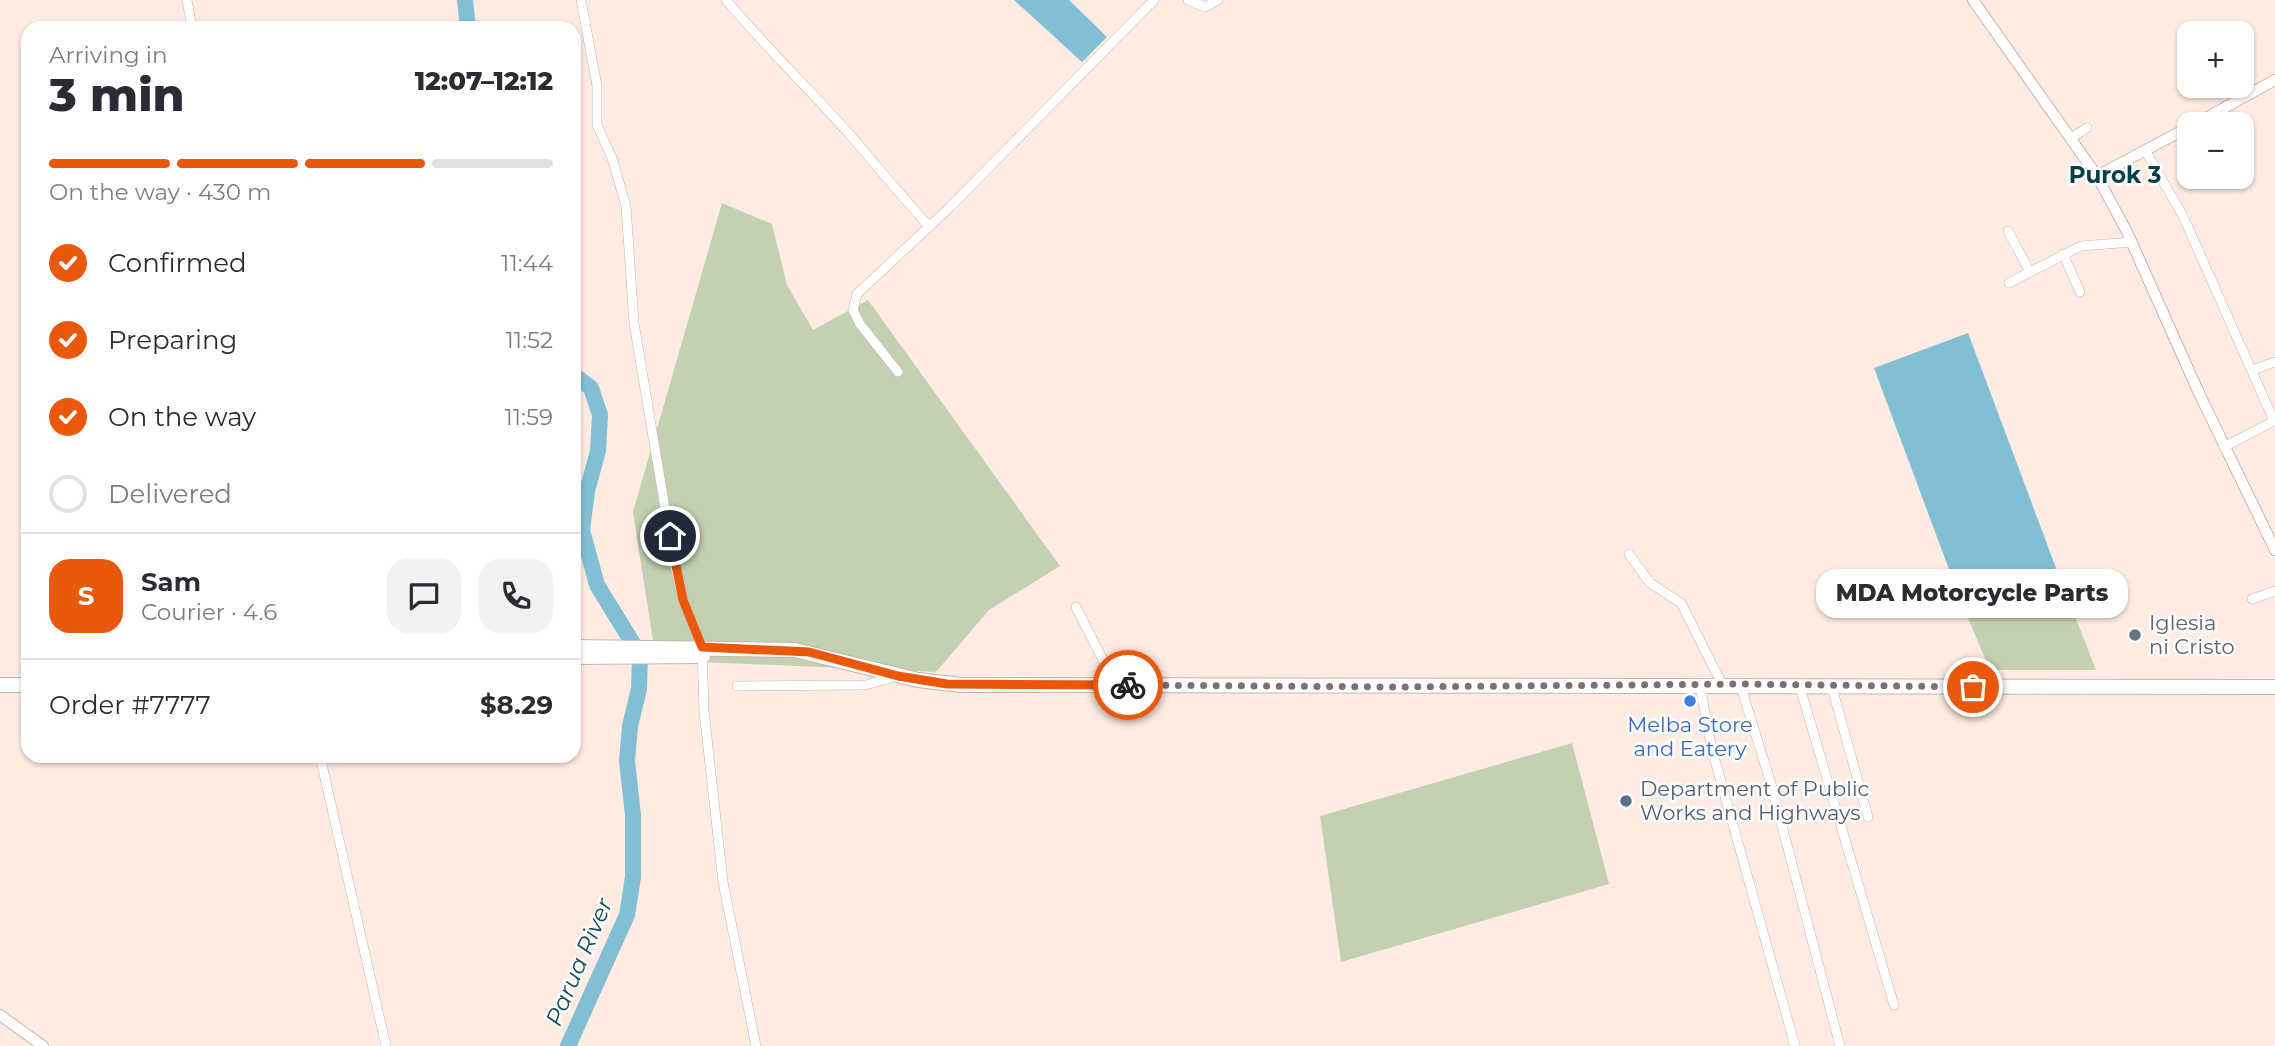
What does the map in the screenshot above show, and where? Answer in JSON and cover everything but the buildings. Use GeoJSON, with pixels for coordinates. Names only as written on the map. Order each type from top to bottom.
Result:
{"type":"FeatureCollection","features":[{"type":"Feature","properties":{"kind":"main road"},"geometry":{"type":"LineString","coordinates":[[581,647],[701,652]]}},
{"type":"Feature","properties":{"kind":"main road"},"geometry":{"type":"LineString","coordinates":[[581,657],[771,649],[817,653],[898,676],[961,685],[1832,684],[1944,688],[2275,687]]}},
{"type":"Feature","properties":{"kind":"main road"},"geometry":{"type":"LineString","coordinates":[[0,685],[21,685]]}},
{"type":"Feature","properties":{"kind":"street"},"geometry":{"type":"LineString","coordinates":[[187,0],[191,21]]}},
{"type":"Feature","properties":{"kind":"street"},"geometry":{"type":"LineString","coordinates":[[581,0],[597,86],[597,125],[612,158],[626,206],[634,323],[674,562],[683,600],[701,652],[703,698],[723,882],[734,948],[756,1046]]}},
{"type":"Feature","properties":{"kind":"street"},"geometry":{"type":"LineString","coordinates":[[726,0],[748,28],[851,137],[878,171],[929,226]]}},
{"type":"Feature","properties":{"kind":"street"},"geometry":{"type":"LineString","coordinates":[[898,372],[860,324],[853,303],[857,294],[929,226],[1154,0]]}},
{"type":"Feature","properties":{"kind":"street"},"geometry":{"type":"LineString","coordinates":[[1188,0],[1205,8],[1218,0]]}},
{"type":"Feature","properties":{"kind":"street"},"geometry":{"type":"LineString","coordinates":[[1973,0],[2097,176],[2132,242],[2224,447],[2275,550]]}},
{"type":"Feature","properties":{"kind":"street"},"geometry":{"type":"LineString","coordinates":[[2217,112],[2275,80]]}},
{"type":"Feature","properties":{"kind":"street"},"geometry":{"type":"LineString","coordinates":[[2071,138],[2087,128]]}},
{"type":"Feature","properties":{"kind":"street"},"geometry":{"type":"LineString","coordinates":[[2097,176],[2177,133]]}},
{"type":"Feature","properties":{"kind":"street"},"geometry":{"type":"LineString","coordinates":[[2146,150],[2183,216],[2274,422],[2224,447]]}},
{"type":"Feature","properties":{"kind":"street"},"geometry":{"type":"LineString","coordinates":[[2008,231],[2030,272]]}},
{"type":"Feature","properties":{"kind":"street"},"geometry":{"type":"LineString","coordinates":[[2009,283],[2081,246],[2132,242]]}},
{"type":"Feature","properties":{"kind":"street"},"geometry":{"type":"LineString","coordinates":[[2063,254],[2080,292]]}},
{"type":"Feature","properties":{"kind":"street"},"geometry":{"type":"LineString","coordinates":[[2252,370],[2275,362]]}},
{"type":"Feature","properties":{"kind":"street"},"geometry":{"type":"LineString","coordinates":[[1629,554],[1650,583],[1681,603],[1722,684]]}},
{"type":"Feature","properties":{"kind":"street"},"geometry":{"type":"LineString","coordinates":[[2252,599],[2275,592]]}},
{"type":"Feature","properties":{"kind":"street"},"geometry":{"type":"LineString","coordinates":[[1076,607],[1104,662],[1109,685]]}},
{"type":"Feature","properties":{"kind":"street"},"geometry":{"type":"LineString","coordinates":[[737,686],[866,685],[898,676]]}},
{"type":"Feature","properties":{"kind":"street"},"geometry":{"type":"LineString","coordinates":[[1741,684],[1771,784],[1840,1046]]}},
{"type":"Feature","properties":{"kind":"street"},"geometry":{"type":"LineString","coordinates":[[1799,684],[1894,1006]]}},
{"type":"Feature","properties":{"kind":"street"},"geometry":{"type":"LineString","coordinates":[[1832,684],[1868,817]]}},
{"type":"Feature","properties":{"kind":"street"},"geometry":{"type":"LineString","coordinates":[[1700,685],[1711,746],[1795,1046]]}},
{"type":"Feature","properties":{"kind":"street"},"geometry":{"type":"LineString","coordinates":[[322,763],[386,1046]]}},
{"type":"Feature","properties":{"kind":"street"},"geometry":{"type":"LineString","coordinates":[[0,1015],[30,1041],[43,1046]]}},
{"type":"Feature","properties":{"kind":"green space"},"geometry":{"type":"Polygon","coordinates":[[[722,203],[772,224],[787,285],[813,330],[868,300],[1060,566],[989,610],[936,672],[656,660],[633,512],[722,203]]]}},
{"type":"Feature","properties":{"kind":"green space"},"geometry":{"type":"Polygon","coordinates":[[[2056,568],[2096,670],[1990,670],[1962,604],[2056,568]]]}},
{"type":"Feature","properties":{"kind":"green space"},"geometry":{"type":"Polygon","coordinates":[[[1572,743],[1609,884],[1341,962],[1320,816],[1572,743]]]}},
{"type":"Feature","properties":{"kind":"water"},"geometry":{"type":"Polygon","coordinates":[[[1014,0],[1069,0],[1107,37],[1082,62],[1014,0]]]}},
{"type":"Feature","properties":{"kind":"water"},"geometry":{"type":"Polygon","coordinates":[[[1968,333],[2056,568],[1962,604],[1874,368],[1968,333]]]}},
{"type":"Feature","properties":{"kind":"waterway","name":"Parua River"},"geometry":{"type":"LineString","coordinates":[[465,0],[467,21]]}},
{"type":"Feature","properties":{"kind":"waterway","name":"Parua River"},"geometry":{"type":"LineString","coordinates":[[568,1046],[627,915],[633,877],[633,815],[627,761],[630,726],[639,689],[640,655],[597,585],[582,530],[587,491],[598,451],[600,415],[591,388],[581,380]]}},
{"type":"Feature","properties":{"kind":"way so far"},"geometry":{"type":"LineString","coordinates":[[1128,685],[1394,687],[1832,684],[1973,687]]}},
{"type":"Feature","properties":{"kind":"place","name":"Iglesia ni Cristo"},"geometry":{"type":"Point","coordinates":[2135,635]}},
{"type":"Feature","properties":{"kind":"place","name":"MDA Motorcycle Parts"},"geometry":{"type":"Point","coordinates":[1973,687]}},
{"type":"Feature","properties":{"kind":"place","name":"Melba Store and Eatery"},"geometry":{"type":"Point","coordinates":[1690,701]}},
{"type":"Feature","properties":{"kind":"place","name":"Department of Public Works and Highways"},"geometry":{"type":"Point","coordinates":[1626,801]}},
{"type":"Feature","properties":{"kind":"district","name":"Purok 3"},"geometry":{"type":"Point","coordinates":[2115,175]}},
{"type":"Feature","properties":{"kind":"route"},"geometry":{"type":"LineString","coordinates":[[670,536],[683,600],[702,647],[809,652],[898,676],[947,684],[1128,685]]}}]}
